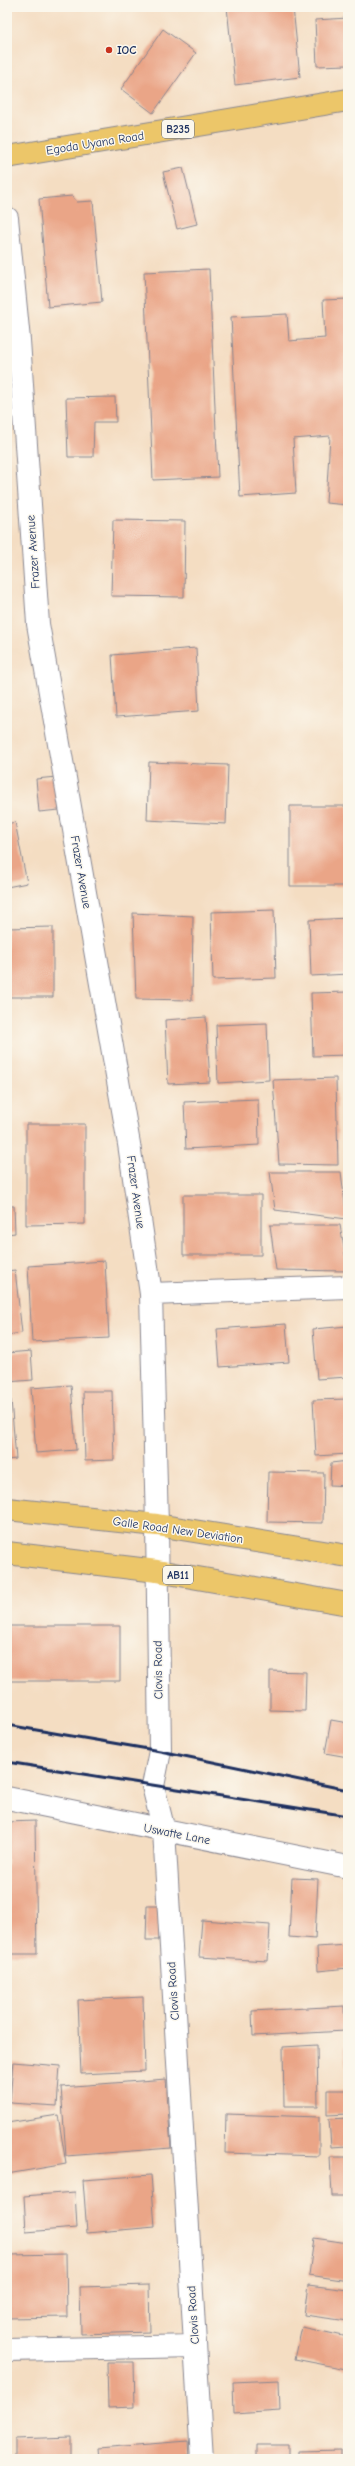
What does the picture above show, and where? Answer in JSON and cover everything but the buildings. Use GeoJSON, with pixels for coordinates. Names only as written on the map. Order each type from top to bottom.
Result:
{"type":"FeatureCollection","features":[{"type":"Feature","properties":{"kind":"main road","name":"Egoda Uyana Road"},"geometry":{"type":"LineString","coordinates":[[7,157],[348,100]]}},
{"type":"Feature","properties":{"kind":"main road","name":"Galle Road New Deviation"},"geometry":{"type":"LineString","coordinates":[[7,1509],[157,1525],[348,1556]]}},
{"type":"Feature","properties":{"kind":"main road","name":"AB11"},"geometry":{"type":"LineString","coordinates":[[7,1553],[157,1571],[348,1604]]}},
{"type":"Feature","properties":{"kind":"street","name":"Frazer Avenue"},"geometry":{"type":"LineString","coordinates":[[7,218],[19,340],[38,624],[127,1136],[151,1294],[157,1525]]}},
{"type":"Feature","properties":{"kind":"street"},"geometry":{"type":"LineString","coordinates":[[151,1294],[348,1287]]}},
{"type":"Feature","properties":{"kind":"street","name":"Clovis Road"},"geometry":{"type":"LineString","coordinates":[[157,1525],[160,1751],[153,1786],[164,1831],[202,2459]]}},
{"type":"Feature","properties":{"kind":"street","name":"Uswatte Lane"},"geometry":{"type":"LineString","coordinates":[[7,1798],[348,1868]]}},
{"type":"Feature","properties":{"kind":"street"},"geometry":{"type":"LineString","coordinates":[[7,2350],[195,2346]]}},
{"type":"Feature","properties":{"kind":"railway"},"geometry":{"type":"LineString","coordinates":[[7,1725],[160,1751],[348,1790]]}},
{"type":"Feature","properties":{"kind":"railway"},"geometry":{"type":"LineString","coordinates":[[7,1762],[348,1816]]}},
{"type":"Feature","properties":{"kind":"place","name":"IOC"},"geometry":{"type":"Point","coordinates":[109,50]}}]}
